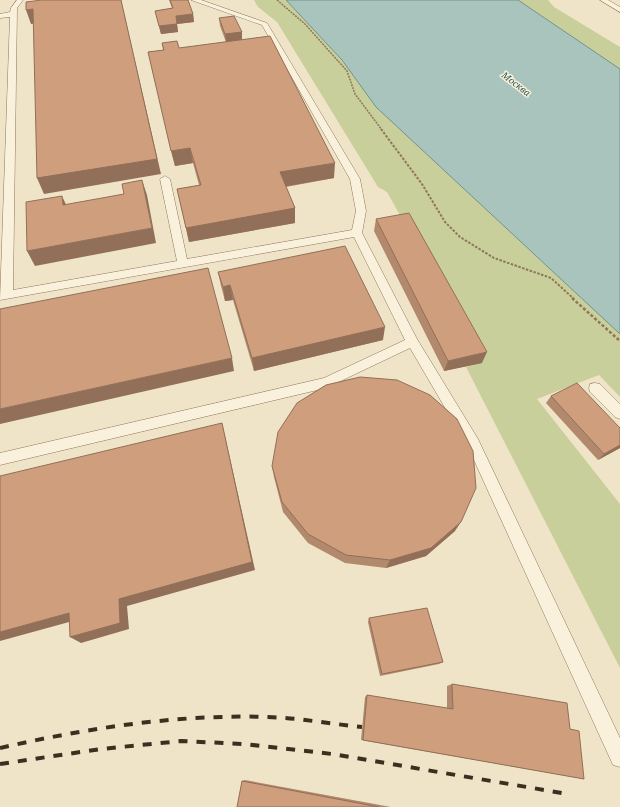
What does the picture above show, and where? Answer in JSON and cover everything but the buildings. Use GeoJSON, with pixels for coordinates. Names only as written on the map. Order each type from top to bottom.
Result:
{"type":"FeatureCollection","features":[{"type":"Feature","properties":{"kind":"lane"},"geometry":{"type":"LineString","coordinates":[[20,0],[14,8],[4,296],[357,233]]}},
{"type":"Feature","properties":{"kind":"lane"},"geometry":{"type":"LineString","coordinates":[[194,0],[265,24],[356,179],[361,211],[357,233],[412,342],[473,443],[620,758]]}},
{"type":"Feature","properties":{"kind":"lane"},"geometry":{"type":"LineString","coordinates":[[603,0],[620,10]]}},
{"type":"Feature","properties":{"kind":"lane"},"geometry":{"type":"LineString","coordinates":[[0,16],[14,14]]}},
{"type":"Feature","properties":{"kind":"lane"},"geometry":{"type":"LineString","coordinates":[[165,179],[183,264]]}},
{"type":"Feature","properties":{"kind":"lane"},"geometry":{"type":"LineString","coordinates":[[0,459],[326,383],[412,342]]}},
{"type":"Feature","properties":{"kind":"lane"},"geometry":{"type":"LineString","coordinates":[[595,388],[620,413]]}},
{"type":"Feature","properties":{"kind":"path"},"geometry":{"type":"LineString","coordinates":[[277,0],[305,24],[347,71],[355,94],[422,184],[450,227],[460,237],[494,258],[551,278],[620,341]]}},
{"type":"Feature","properties":{"kind":"green space"},"geometry":{"type":"Polygon","coordinates":[[[254,0],[286,0],[342,60],[376,107],[620,334],[620,397],[599,375],[537,399],[620,504],[620,668],[466,367],[482,362],[387,192],[378,187],[277,22],[258,7],[254,0]]]}},
{"type":"Feature","properties":{"kind":"green space"},"geometry":{"type":"Polygon","coordinates":[[[518,0],[548,0],[554,7],[620,47],[620,69],[518,0]]]}},
{"type":"Feature","properties":{"kind":"water","name":"Москва"},"geometry":{"type":"Polygon","coordinates":[[[286,0],[518,0],[620,69],[620,334],[376,107],[342,60],[286,0]]]}},
{"type":"Feature","properties":{"kind":"railway"},"geometry":{"type":"LineString","coordinates":[[0,748],[66,734],[133,724],[201,718],[268,717],[362,727]]}},
{"type":"Feature","properties":{"kind":"railway"},"geometry":{"type":"LineString","coordinates":[[0,764],[101,749],[181,741],[244,744],[332,754],[568,794]]}}]}
